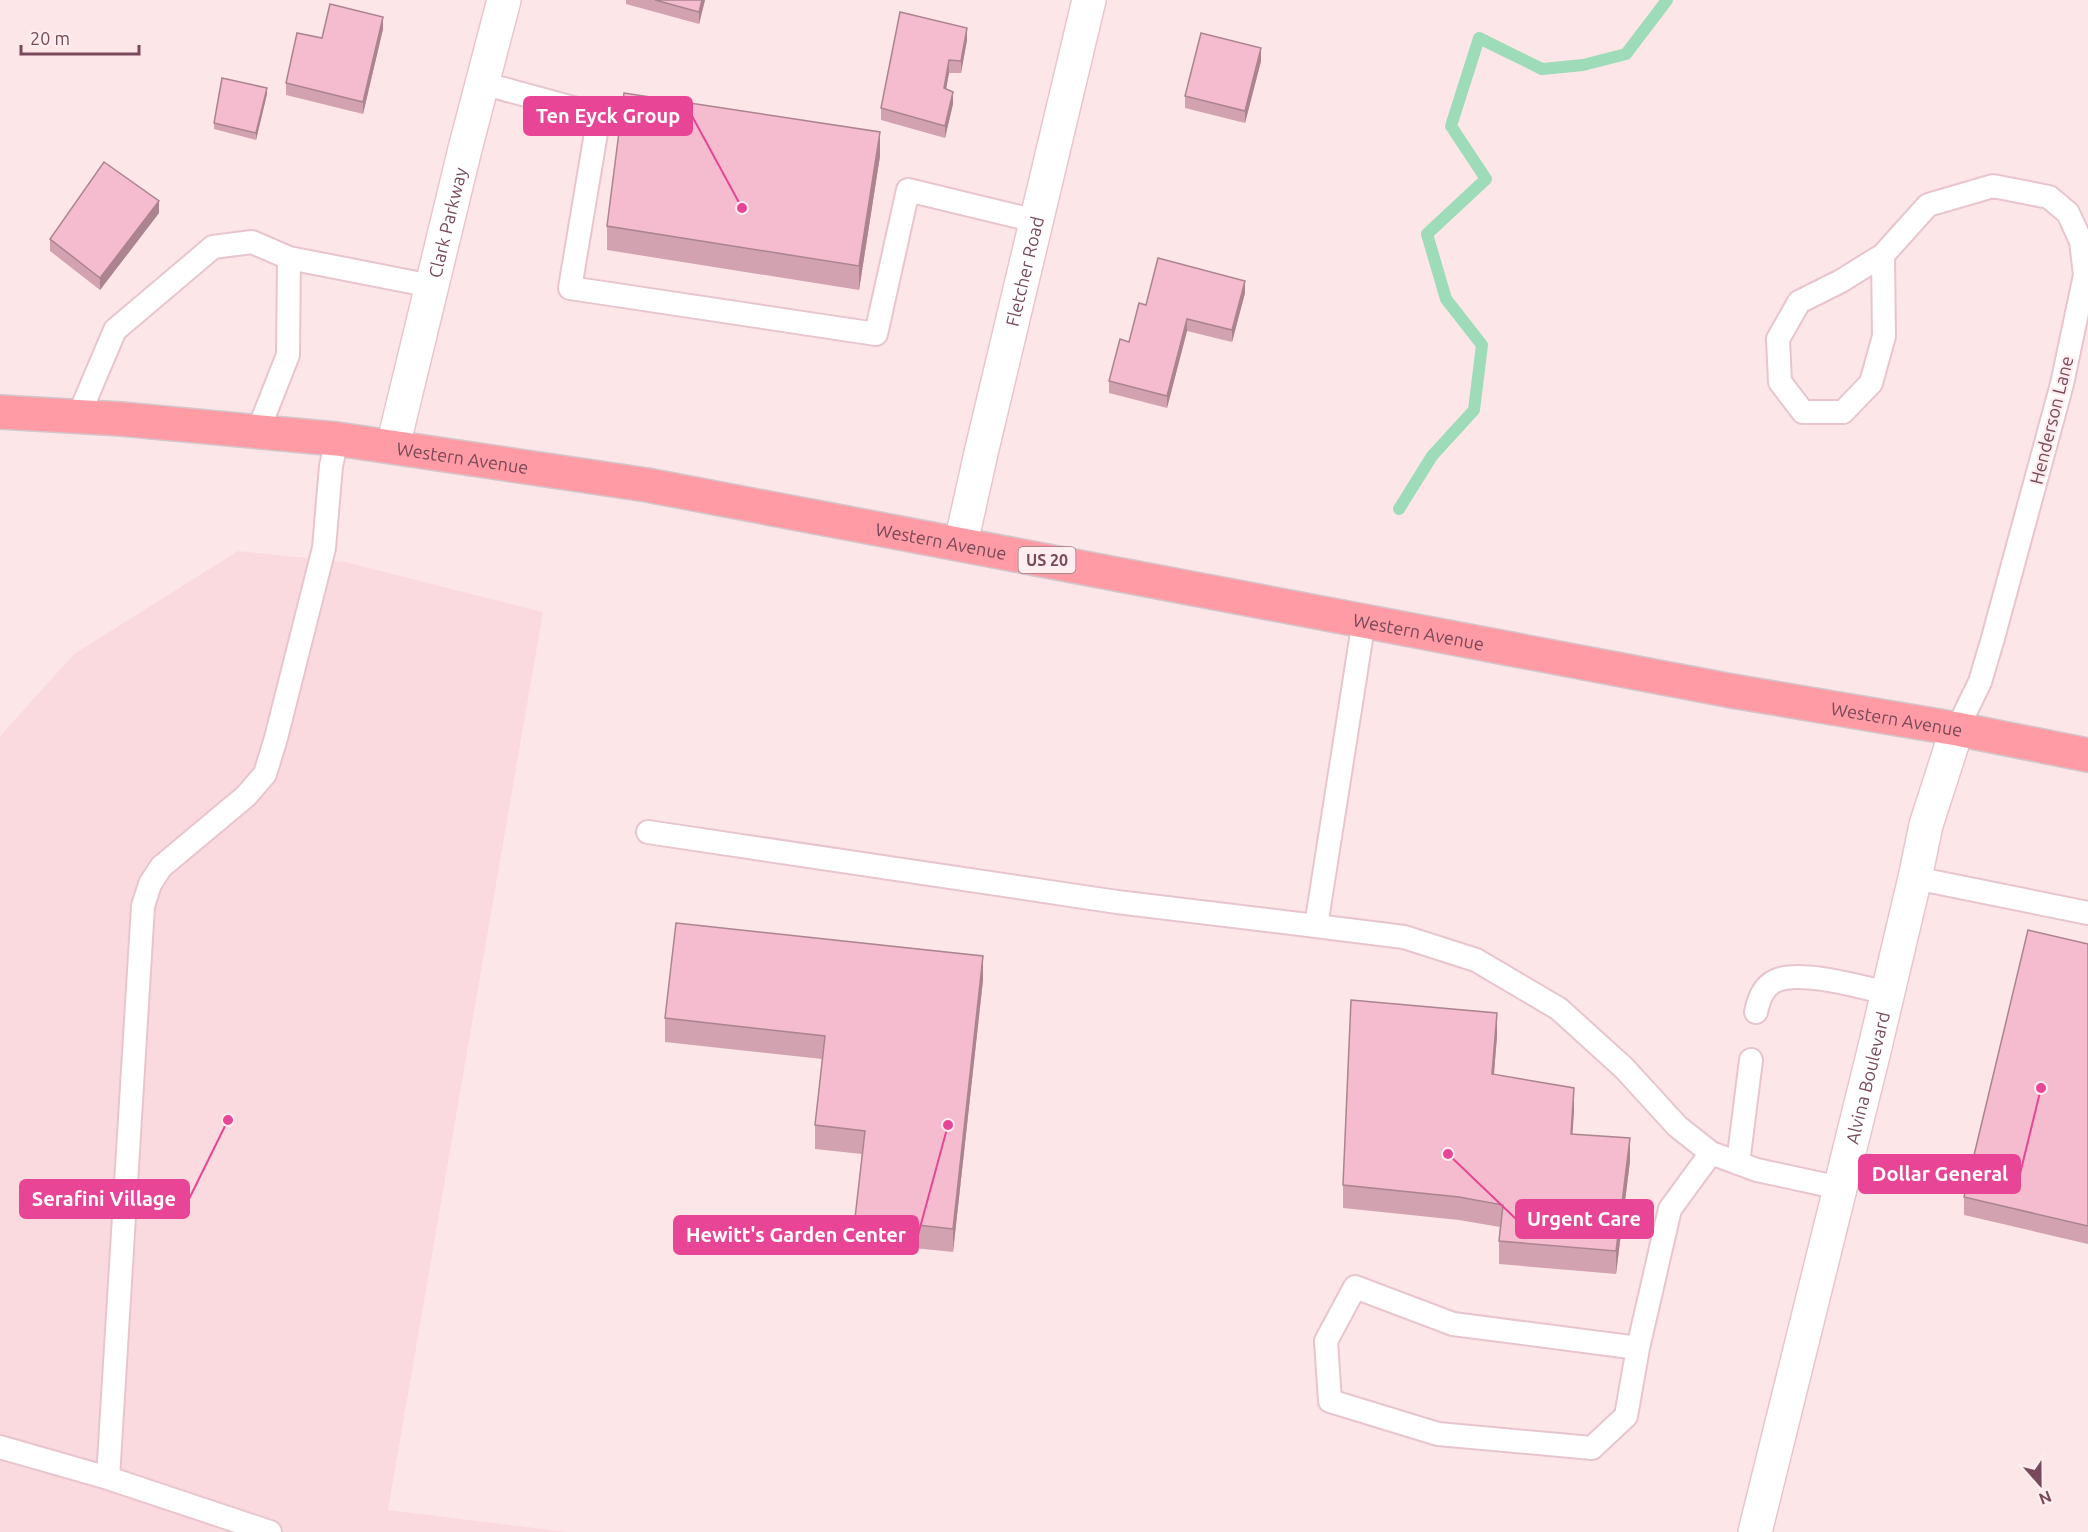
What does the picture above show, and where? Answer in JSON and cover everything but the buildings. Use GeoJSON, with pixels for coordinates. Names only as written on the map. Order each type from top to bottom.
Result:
{"type":"FeatureCollection","features":[{"type":"Feature","properties":{"kind":"main road","name":"Western Avenue"},"geometry":{"type":"LineString","coordinates":[[0,412],[337,439],[647,485],[1720,688],[1957,729],[2088,755]]}},
{"type":"Feature","properties":{"kind":"street","name":"Clark Parkway"},"geometry":{"type":"LineString","coordinates":[[393,446],[504,0]]}},
{"type":"Feature","properties":{"kind":"street","name":"Fletcher Road"},"geometry":{"type":"LineString","coordinates":[[961,543],[1089,0]]}},
{"type":"Feature","properties":{"kind":"street","name":"Alvina Boulevard"},"geometry":{"type":"LineString","coordinates":[[1755,1532],[1926,825],[1957,729]]}},
{"type":"Feature","properties":{"kind":"lane"},"geometry":{"type":"LineString","coordinates":[[482,83],[599,115],[570,288],[876,334],[908,190],[1036,220]]}},
{"type":"Feature","properties":{"kind":"lane","name":"Henderson Lane"},"geometry":{"type":"LineString","coordinates":[[1883,255],[1884,336],[1871,383],[1843,412],[1803,412],[1780,382],[1778,339],[1799,302],[1841,281],[1883,255],[1928,205],[1993,186],[2049,197],[2068,213],[2081,242],[2085,275],[2062,384],[1980,682],[1957,729]]}},
{"type":"Feature","properties":{"kind":"lane"},"geometry":{"type":"LineString","coordinates":[[78,417],[116,330],[213,247],[252,242],[289,258],[432,286]]}},
{"type":"Feature","properties":{"kind":"lane"},"geometry":{"type":"LineString","coordinates":[[258,431],[288,355],[289,258]]}},
{"type":"Feature","properties":{"kind":"lane"},"geometry":{"type":"LineString","coordinates":[[108,1478],[143,906],[150,884],[162,867],[246,796],[265,774],[324,548],[331,466],[337,439]]}},
{"type":"Feature","properties":{"kind":"lane"},"geometry":{"type":"LineString","coordinates":[[1316,926],[1364,620]]}},
{"type":"Feature","properties":{"kind":"lane"},"geometry":{"type":"LineString","coordinates":[[648,832],[1117,902],[1404,937],[1476,960],[1559,1009],[1624,1068],[1677,1126],[1712,1153],[1757,1170],[1840,1188]]}},
{"type":"Feature","properties":{"kind":"lane"},"geometry":{"type":"LineString","coordinates":[[1915,878],[2088,913]]}},
{"type":"Feature","properties":{"kind":"lane"},"geometry":{"type":"LineString","coordinates":[[1756,1012],[1764,989],[1776,981],[1790,977],[1816,978],[1887,993]]}},
{"type":"Feature","properties":{"kind":"lane"},"geometry":{"type":"LineString","coordinates":[[1738,1163],[1751,1060]]}},
{"type":"Feature","properties":{"kind":"lane"},"geometry":{"type":"LineString","coordinates":[[1638,1348],[1453,1324],[1355,1287],[1326,1341],[1330,1401],[1438,1434],[1592,1448],[1626,1416],[1638,1348],[1670,1209],[1712,1153]]}},
{"type":"Feature","properties":{"kind":"lane"},"geometry":{"type":"LineString","coordinates":[[0,1447],[108,1478],[270,1532]]}},
{"type":"Feature","properties":{"kind":"shaded area"},"geometry":{"type":"Polygon","coordinates":[[[238,551],[345,562],[543,612],[388,1510],[567,1532],[0,1532],[0,736],[74,654],[238,551]]]}},
{"type":"Feature","properties":{"kind":"waterway"},"geometry":{"type":"LineString","coordinates":[[1399,509],[1432,456],[1474,410],[1482,345],[1446,299],[1427,234],[1486,179],[1451,126],[1479,38],[1542,69],[1583,65],[1626,54],[1667,0]]}},
{"type":"Feature","properties":{"kind":"place","name":"Ten Eyck Group"},"geometry":{"type":"Point","coordinates":[742,208]}},
{"type":"Feature","properties":{"kind":"place","name":"Dollar General"},"geometry":{"type":"Point","coordinates":[2041,1088]}},
{"type":"Feature","properties":{"kind":"place","name":"Serafini Village"},"geometry":{"type":"Point","coordinates":[228,1120]}},
{"type":"Feature","properties":{"kind":"place","name":"Hewitt's Garden Center"},"geometry":{"type":"Point","coordinates":[948,1125]}},
{"type":"Feature","properties":{"kind":"place","name":"Urgent Care"},"geometry":{"type":"Point","coordinates":[1448,1154]}}]}
